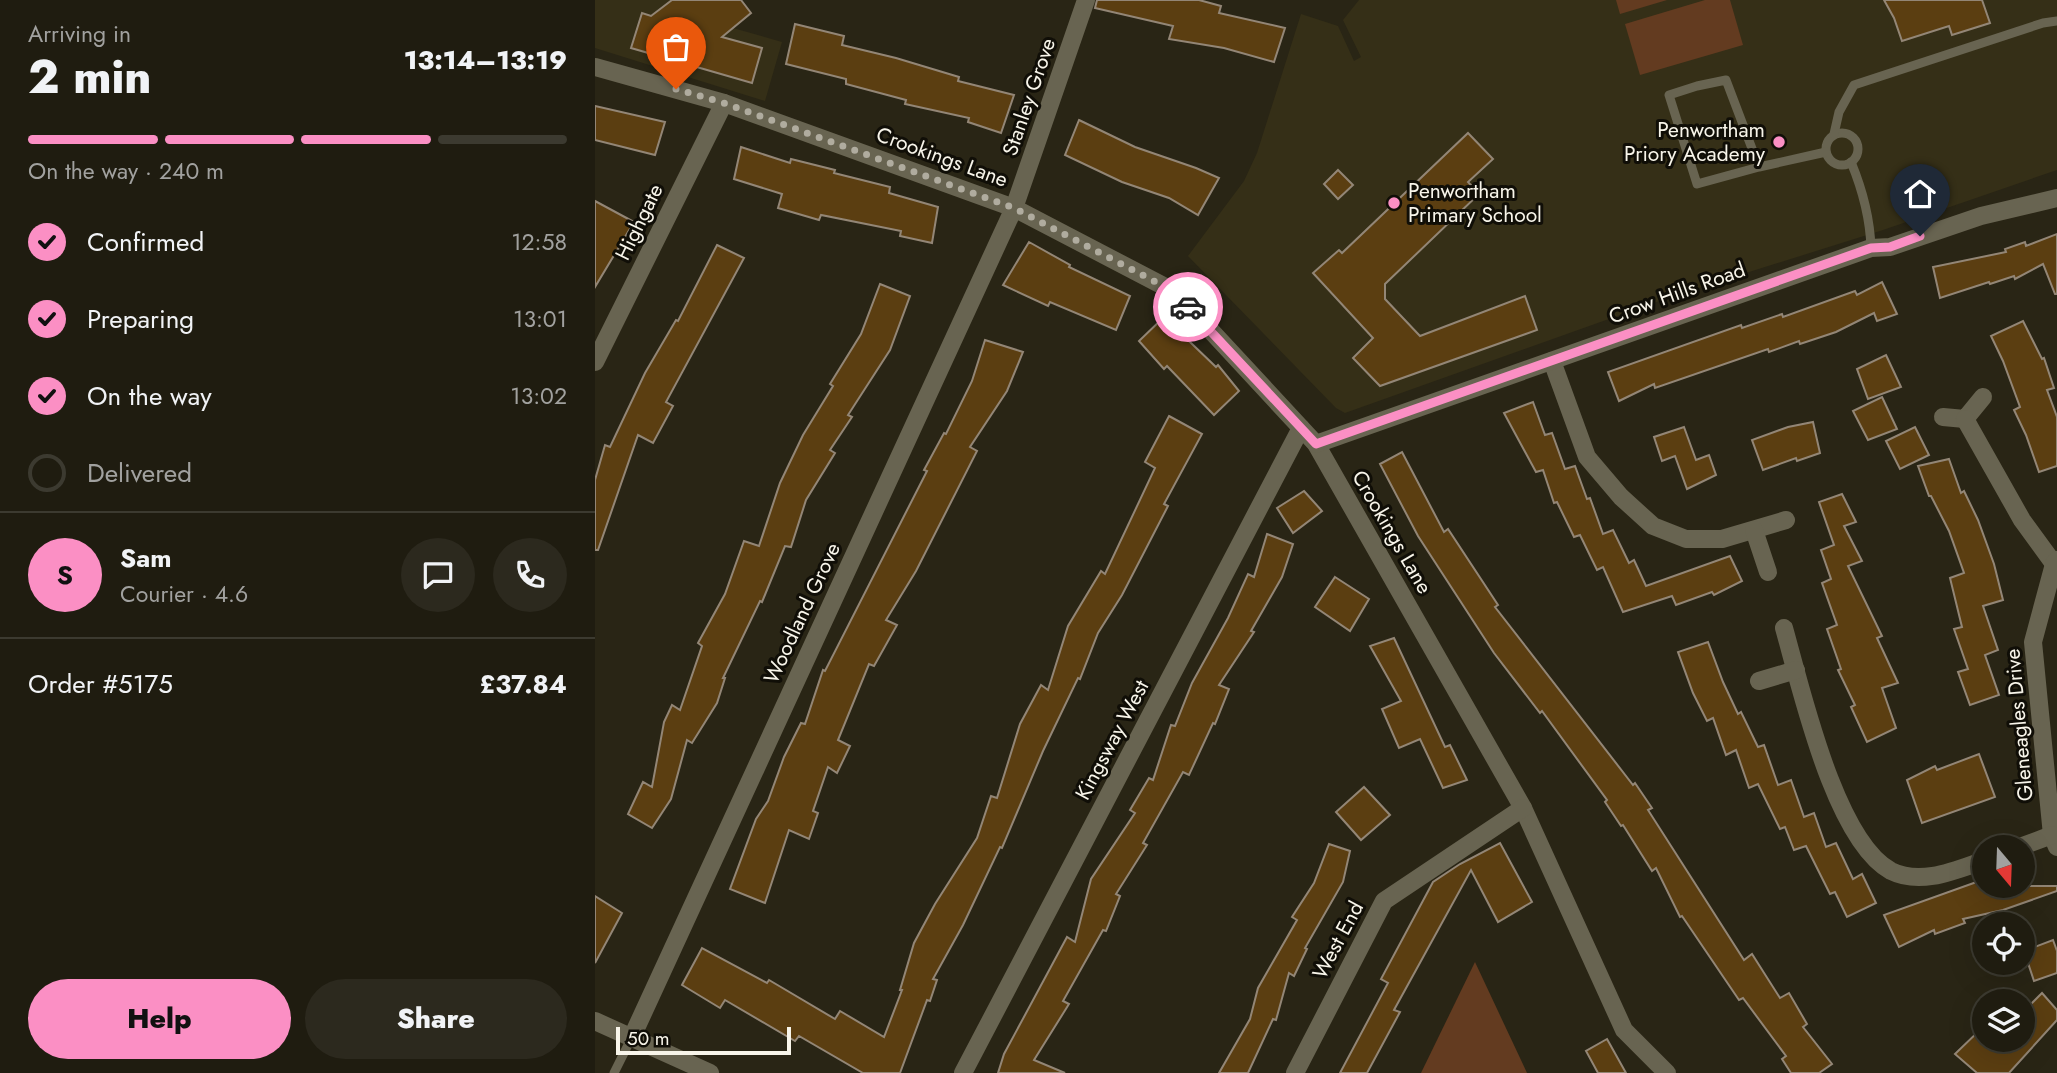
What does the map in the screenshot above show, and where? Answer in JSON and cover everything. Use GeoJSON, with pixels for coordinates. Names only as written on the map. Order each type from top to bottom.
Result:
{"type":"FeatureCollection","features":[{"type":"Feature","properties":{"kind":"street","name":"Stanley Grove"},"geometry":{"type":"LineString","coordinates":[[1014,208],[1086,0]]}},
{"type":"Feature","properties":{"kind":"street","name":"Crookings Lane"},"geometry":{"type":"LineString","coordinates":[[595,67],[724,103],[1014,208],[1175,292],[1316,444],[1523,808],[1624,1030],[1667,1073]]}},
{"type":"Feature","properties":{"kind":"street","name":"Highgate"},"geometry":{"type":"LineString","coordinates":[[595,362],[724,103]]}},
{"type":"Feature","properties":{"kind":"street","name":"Crow Hills Road"},"geometry":{"type":"LineString","coordinates":[[1316,444],[1871,248],[1890,247],[1981,216],[2057,198]]}},
{"type":"Feature","properties":{"kind":"street","name":"Woodland Grove"},"geometry":{"type":"LineString","coordinates":[[632,1037],[1014,208]]}},
{"type":"Feature","properties":{"kind":"street"},"geometry":{"type":"LineString","coordinates":[[1552,361],[1587,457],[1621,497],[1653,526],[1686,539],[1722,539],[1786,520]]}},
{"type":"Feature","properties":{"kind":"street"},"geometry":{"type":"LineString","coordinates":[[1965,419],[1983,397]]}},
{"type":"Feature","properties":{"kind":"street"},"geometry":{"type":"LineString","coordinates":[[1943,417],[1965,419]]}},
{"type":"Feature","properties":{"kind":"street"},"geometry":{"type":"LineString","coordinates":[[1965,419],[2022,520],[2055,562]]}},
{"type":"Feature","properties":{"kind":"street","name":"Kingsway West"},"geometry":{"type":"LineString","coordinates":[[963,1073],[1301,428]]}},
{"type":"Feature","properties":{"kind":"street"},"geometry":{"type":"LineString","coordinates":[[1754,530],[1768,572]]}},
{"type":"Feature","properties":{"kind":"street","name":"Gleneagles Drive"},"geometry":{"type":"LineString","coordinates":[[2054,841],[2033,642],[2055,562]]}},
{"type":"Feature","properties":{"kind":"street"},"geometry":{"type":"LineString","coordinates":[[1784,628],[1836,797],[1869,852],[1891,871],[1915,877],[1942,875],[1972,865]]}},
{"type":"Feature","properties":{"kind":"street"},"geometry":{"type":"LineString","coordinates":[[1759,681],[1796,670]]}},
{"type":"Feature","properties":{"kind":"street","name":"West End"},"geometry":{"type":"LineString","coordinates":[[1295,1073],[1384,901],[1523,808]]}},
{"type":"Feature","properties":{"kind":"street"},"geometry":{"type":"LineString","coordinates":[[2035,844],[2054,841]]}},
{"type":"Feature","properties":{"kind":"street"},"geometry":{"type":"LineString","coordinates":[[595,1021],[710,1073]]}},
{"type":"Feature","properties":{"kind":"lane"},"geometry":{"type":"LineString","coordinates":[[1851,162],[1836,163],[1826,152],[1827,142],[1834,134],[1839,112],[1854,85],[2043,23],[2057,21]]}},
{"type":"Feature","properties":{"kind":"lane"},"geometry":{"type":"LineString","coordinates":[[1759,167],[1726,80],[1669,95],[1697,184],[1826,152]]}},
{"type":"Feature","properties":{"kind":"lane"},"geometry":{"type":"LineString","coordinates":[[1834,134],[1850,135],[1857,143],[1857,153],[1851,162]]}},
{"type":"Feature","properties":{"kind":"lane"},"geometry":{"type":"LineString","coordinates":[[1851,162],[1870,220],[1871,248]]}},
{"type":"Feature","properties":{"kind":"lane"},"geometry":{"type":"LineString","coordinates":[[614,1073],[632,1037]]}},
{"type":"Feature","properties":{"kind":"shaded area"},"geometry":{"type":"Polygon","coordinates":[[[595,0],[713,0],[733,28],[782,42],[765,101],[595,48],[595,0]]]}},
{"type":"Feature","properties":{"kind":"shaded area"},"geometry":{"type":"Polygon","coordinates":[[[1359,0],[2057,0],[2057,170],[1883,230],[1695,289],[1692,285],[1693,289],[1345,413],[1336,408],[1188,256],[1244,181],[1257,153],[1301,14],[1338,26],[1354,61],[1361,57],[1343,20],[1359,0]]]}},
{"type":"Feature","properties":{"kind":"shaded area"},"geometry":{"type":"Polygon","coordinates":[[[1616,0],[1667,0],[1620,14],[1616,0]]]}},
{"type":"Feature","properties":{"kind":"shaded area"},"geometry":{"type":"Polygon","coordinates":[[[1705,0],[1730,0],[1743,45],[1640,75],[1625,24],[1705,0]]]}},
{"type":"Feature","properties":{"kind":"shaded area"},"geometry":{"type":"Polygon","coordinates":[[[1475,962],[1527,1073],[1421,1073],[1475,962]]]}},
{"type":"Feature","properties":{"kind":"building"},"geometry":{"type":"Polygon","coordinates":[[[672,0],[741,0],[751,13],[722,37],[762,48],[752,83],[631,48],[642,13],[651,16],[672,0]]]}},
{"type":"Feature","properties":{"kind":"building"},"geometry":{"type":"Polygon","coordinates":[[[1097,0],[1199,0],[1221,6],[1219,13],[1285,28],[1274,62],[1224,48],[1169,39],[1173,26],[1095,8],[1097,0]]]}},
{"type":"Feature","properties":{"kind":"building"},"geometry":{"type":"Polygon","coordinates":[[[1884,0],[1982,0],[1990,23],[1952,35],[1949,26],[1902,41],[1884,0]]]}},
{"type":"Feature","properties":{"kind":"building"},"geometry":{"type":"Polygon","coordinates":[[[795,24],[844,36],[842,45],[896,58],[959,77],[958,81],[1014,95],[1001,133],[968,122],[969,118],[905,104],[906,100],[846,84],[846,79],[786,64],[795,24]]]}},
{"type":"Feature","properties":{"kind":"building"},"geometry":{"type":"Polygon","coordinates":[[[595,106],[665,122],[655,155],[595,140],[595,106]]]}},
{"type":"Feature","properties":{"kind":"building"},"geometry":{"type":"Polygon","coordinates":[[[1079,120],[1135,147],[1219,178],[1198,215],[1169,198],[1122,182],[1065,155],[1079,120]]]}},
{"type":"Feature","properties":{"kind":"building"},"geometry":{"type":"Polygon","coordinates":[[[1468,133],[1493,159],[1468,182],[1479,194],[1385,284],[1385,299],[1420,336],[1525,296],[1537,330],[1380,386],[1353,358],[1373,338],[1313,273],[1339,250],[1342,253],[1468,133]]]}},
{"type":"Feature","properties":{"kind":"building"},"geometry":{"type":"Polygon","coordinates":[[[741,147],[790,163],[791,159],[835,170],[834,173],[890,187],[889,193],[938,207],[932,243],[900,236],[901,231],[821,215],[819,220],[778,208],[782,194],[734,179],[741,147]]]}},
{"type":"Feature","properties":{"kind":"building"},"geometry":{"type":"Polygon","coordinates":[[[1338,170],[1353,185],[1338,199],[1324,184],[1338,170]]]}},
{"type":"Feature","properties":{"kind":"building"},"geometry":{"type":"Polygon","coordinates":[[[595,201],[634,222],[595,287],[595,201]]]}},
{"type":"Feature","properties":{"kind":"building"},"geometry":{"type":"Polygon","coordinates":[[[2057,234],[2057,294],[2043,264],[2015,279],[2014,276],[1990,284],[1989,282],[1940,298],[1933,267],[2006,252],[2005,249],[2025,242],[2026,246],[2057,234]]]}},
{"type":"Feature","properties":{"kind":"building"},"geometry":{"type":"Polygon","coordinates":[[[1029,242],[1070,265],[1069,267],[1130,296],[1116,330],[1050,302],[1048,306],[1003,285],[1029,242]]]}},
{"type":"Feature","properties":{"kind":"building"},"geometry":{"type":"Polygon","coordinates":[[[717,245],[744,258],[666,402],[673,406],[653,443],[638,435],[598,550],[595,550],[595,480],[605,445],[610,447],[645,373],[676,320],[678,321],[717,245]]]}},
{"type":"Feature","properties":{"kind":"building"},"geometry":{"type":"Polygon","coordinates":[[[1882,282],[1897,314],[1877,321],[1874,313],[1836,332],[1769,352],[1768,349],[1655,388],[1654,384],[1619,401],[1608,372],[1741,325],[1742,328],[1782,314],[1783,317],[1855,291],[1857,295],[1882,282]]]}},
{"type":"Feature","properties":{"kind":"building"},"geometry":{"type":"Polygon","coordinates":[[[880,284],[910,296],[890,350],[848,415],[852,417],[830,450],[835,453],[806,500],[791,547],[785,546],[762,602],[760,601],[723,678],[717,703],[692,743],[687,740],[671,799],[652,828],[628,814],[643,782],[652,787],[664,722],[672,705],[680,710],[702,646],[698,643],[725,594],[744,541],[759,546],[780,483],[803,435],[833,386],[830,384],[861,334],[880,284]]]}},
{"type":"Feature","properties":{"kind":"building"},"geometry":{"type":"Polygon","coordinates":[[[1164,317],[1216,367],[1218,365],[1239,391],[1214,415],[1167,366],[1164,369],[1139,341],[1164,317]]]}},
{"type":"Feature","properties":{"kind":"building"},"geometry":{"type":"Polygon","coordinates":[[[2023,321],[2042,359],[2044,358],[2054,388],[2047,390],[2057,417],[2057,466],[2039,472],[2014,410],[2020,407],[1991,336],[2023,321]]]}},
{"type":"Feature","properties":{"kind":"building"},"geometry":{"type":"Polygon","coordinates":[[[985,340],[1023,352],[1007,391],[970,447],[977,451],[916,571],[886,620],[897,625],[874,666],[869,664],[838,740],[850,746],[837,773],[828,767],[813,811],[818,813],[809,839],[789,830],[765,903],[730,889],[756,819],[768,801],[784,757],[801,723],[805,724],[823,670],[825,671],[927,471],[924,470],[944,433],[946,434],[972,381],[985,340]]]}},
{"type":"Feature","properties":{"kind":"building"},"geometry":{"type":"Polygon","coordinates":[[[1886,355],[1901,387],[1868,399],[1857,369],[1886,355]]]}},
{"type":"Feature","properties":{"kind":"building"},"geometry":{"type":"Polygon","coordinates":[[[1882,397],[1897,429],[1868,440],[1853,411],[1882,397]]]}},
{"type":"Feature","properties":{"kind":"building"},"geometry":{"type":"Polygon","coordinates":[[[1533,402],[1545,435],[1552,433],[1565,469],[1575,466],[1603,534],[1613,530],[1629,563],[1634,560],[1646,586],[1730,556],[1742,581],[1714,595],[1712,592],[1676,605],[1672,596],[1623,612],[1603,567],[1597,570],[1580,535],[1574,537],[1557,502],[1554,503],[1543,470],[1536,472],[1504,413],[1533,402]]]}},
{"type":"Feature","properties":{"kind":"building"},"geometry":{"type":"Polygon","coordinates":[[[1169,416],[1202,434],[1164,504],[1168,506],[1122,595],[1098,633],[1080,679],[1078,678],[1043,751],[1002,848],[1000,847],[963,925],[933,979],[937,980],[930,1001],[927,1000],[900,1073],[863,1073],[799,1036],[795,1041],[725,1000],[720,1008],[682,985],[702,948],[767,983],[769,980],[835,1019],[840,1011],[884,1037],[902,990],[914,943],[977,838],[991,796],[997,798],[1020,724],[1041,685],[1048,690],[1068,626],[1101,571],[1105,574],[1155,468],[1145,462],[1169,416]]]}},
{"type":"Feature","properties":{"kind":"building"},"geometry":{"type":"Polygon","coordinates":[[[1813,422],[1820,453],[1763,470],[1752,440],[1788,427],[1813,422]]]}},
{"type":"Feature","properties":{"kind":"building"},"geometry":{"type":"Polygon","coordinates":[[[1684,427],[1696,460],[1709,455],[1716,475],[1687,489],[1675,456],[1662,461],[1654,437],[1684,427]]]}},
{"type":"Feature","properties":{"kind":"building"},"geometry":{"type":"Polygon","coordinates":[[[1915,427],[1929,455],[1900,469],[1886,441],[1915,427]]]}},
{"type":"Feature","properties":{"kind":"building"},"geometry":{"type":"Polygon","coordinates":[[[1402,452],[1444,532],[1448,529],[1498,605],[1495,607],[1633,785],[1635,783],[1652,808],[1648,810],[1744,960],[1752,954],[1780,998],[1789,993],[1807,1024],[1803,1027],[1832,1064],[1819,1073],[1791,1073],[1782,1059],[1786,1056],[1743,998],[1739,1000],[1682,916],[1680,917],[1656,868],[1652,871],[1605,802],[1607,800],[1542,711],[1540,713],[1494,653],[1418,536],[1380,464],[1402,452]]]}},
{"type":"Feature","properties":{"kind":"building"},"geometry":{"type":"Polygon","coordinates":[[[1949,459],[1961,493],[1964,491],[1978,520],[1994,564],[2003,600],[1983,606],[1998,650],[1985,655],[1999,695],[1970,705],[1958,672],[1968,669],[1954,629],[1962,627],[1950,578],[1964,573],[1949,531],[1929,496],[1918,466],[1949,459]]]}},
{"type":"Feature","properties":{"kind":"building"},"geometry":{"type":"Polygon","coordinates":[[[1304,491],[1322,511],[1293,533],[1277,508],[1304,491]]]}},
{"type":"Feature","properties":{"kind":"building"},"geometry":{"type":"Polygon","coordinates":[[[1842,494],[1856,522],[1844,526],[1862,561],[1848,566],[1882,636],[1877,638],[1898,683],[1882,688],[1896,728],[1867,742],[1851,707],[1855,705],[1838,670],[1841,669],[1827,629],[1837,625],[1822,583],[1831,579],[1821,550],[1834,545],[1819,502],[1842,494]]]}},
{"type":"Feature","properties":{"kind":"building"},"geometry":{"type":"Polygon","coordinates":[[[1267,534],[1293,544],[1282,577],[1251,631],[1254,632],[1219,685],[1229,689],[1189,775],[1183,772],[1143,843],[1147,845],[1116,894],[1120,896],[1106,931],[1103,930],[1063,1001],[1069,1004],[1034,1060],[1065,1073],[998,1073],[1004,1054],[1067,937],[1075,942],[1091,879],[1135,813],[1130,810],[1149,778],[1153,780],[1171,725],[1175,726],[1192,683],[1228,618],[1248,574],[1254,577],[1267,534]]]}},
{"type":"Feature","properties":{"kind":"building"},"geometry":{"type":"Polygon","coordinates":[[[1335,577],[1369,599],[1350,631],[1315,607],[1335,577]]]}},
{"type":"Feature","properties":{"kind":"building"},"geometry":{"type":"Polygon","coordinates":[[[1394,638],[1445,747],[1450,745],[1467,780],[1443,788],[1420,739],[1399,748],[1382,709],[1401,701],[1370,646],[1394,638]]]}},
{"type":"Feature","properties":{"kind":"building"},"geometry":{"type":"Polygon","coordinates":[[[1708,642],[1738,714],[1741,712],[1758,747],[1764,745],[1778,785],[1791,780],[1804,817],[1814,813],[1826,847],[1836,843],[1853,879],[1862,874],[1876,903],[1847,917],[1835,892],[1830,894],[1806,846],[1794,850],[1785,827],[1780,829],[1758,784],[1749,788],[1736,750],[1726,755],[1713,718],[1707,721],[1678,652],[1708,642]]]}},
{"type":"Feature","properties":{"kind":"building"},"geometry":{"type":"Polygon","coordinates":[[[1979,754],[1995,797],[1922,823],[1907,780],[1935,766],[1937,770],[1979,754]]]}},
{"type":"Feature","properties":{"kind":"building"},"geometry":{"type":"Polygon","coordinates":[[[1364,787],[1390,815],[1361,840],[1336,812],[1364,787]]]}},
{"type":"Feature","properties":{"kind":"building"},"geometry":{"type":"Polygon","coordinates":[[[1500,843],[1532,902],[1498,922],[1471,870],[1394,1010],[1400,1012],[1367,1073],[1340,1073],[1388,983],[1381,979],[1433,882],[1500,843]]]}},
{"type":"Feature","properties":{"kind":"building"},"geometry":{"type":"Polygon","coordinates":[[[1329,844],[1350,851],[1343,882],[1305,948],[1307,949],[1294,976],[1289,973],[1276,1020],[1273,1019],[1248,1073],[1219,1073],[1250,1019],[1258,988],[1297,920],[1292,917],[1314,883],[1329,844]]]}},
{"type":"Feature","properties":{"kind":"building"},"geometry":{"type":"Polygon","coordinates":[[[1972,884],[1972,898],[2035,898],[2035,886],[2057,886],[2057,891],[2003,910],[1972,912],[1972,917],[1963,919],[1965,923],[1935,934],[1934,930],[1899,947],[1884,915],[1972,884]]]}},
{"type":"Feature","properties":{"kind":"building"},"geometry":{"type":"Polygon","coordinates":[[[595,896],[622,913],[595,963],[595,896]]]}},
{"type":"Feature","properties":{"kind":"building"},"geometry":{"type":"Polygon","coordinates":[[[2053,940],[2057,951],[2057,973],[2034,981],[2032,975],[2035,975],[2035,947],[2053,940]]]}},
{"type":"Feature","properties":{"kind":"building"},"geometry":{"type":"Polygon","coordinates":[[[2042,993],[2057,1010],[2057,1020],[2035,1044],[2035,1000],[2042,993]]]}},
{"type":"Feature","properties":{"kind":"building"},"geometry":{"type":"Polygon","coordinates":[[[1972,1038],[1972,1052],[2028,1052],[2009,1073],[1977,1073],[1955,1054],[1972,1038]]]}},
{"type":"Feature","properties":{"kind":"building"},"geometry":{"type":"Polygon","coordinates":[[[1607,1039],[1626,1073],[1598,1073],[1586,1051],[1607,1039]]]}},
{"type":"Feature","properties":{"kind":"way so far"},"geometry":{"type":"LineString","coordinates":[[676,89],[724,103],[1014,208],[1175,292],[1188,307]]}},
{"type":"Feature","properties":{"kind":"place","name":"Penwortham Priory Academy"},"geometry":{"type":"Point","coordinates":[1779,142]}},
{"type":"Feature","properties":{"kind":"place","name":"Penwortham Primary School"},"geometry":{"type":"Point","coordinates":[1394,203]}},
{"type":"Feature","properties":{"kind":"route"},"geometry":{"type":"LineString","coordinates":[[1188,307],[1316,444],[1871,248],[1890,247],[1920,236]]}}]}
